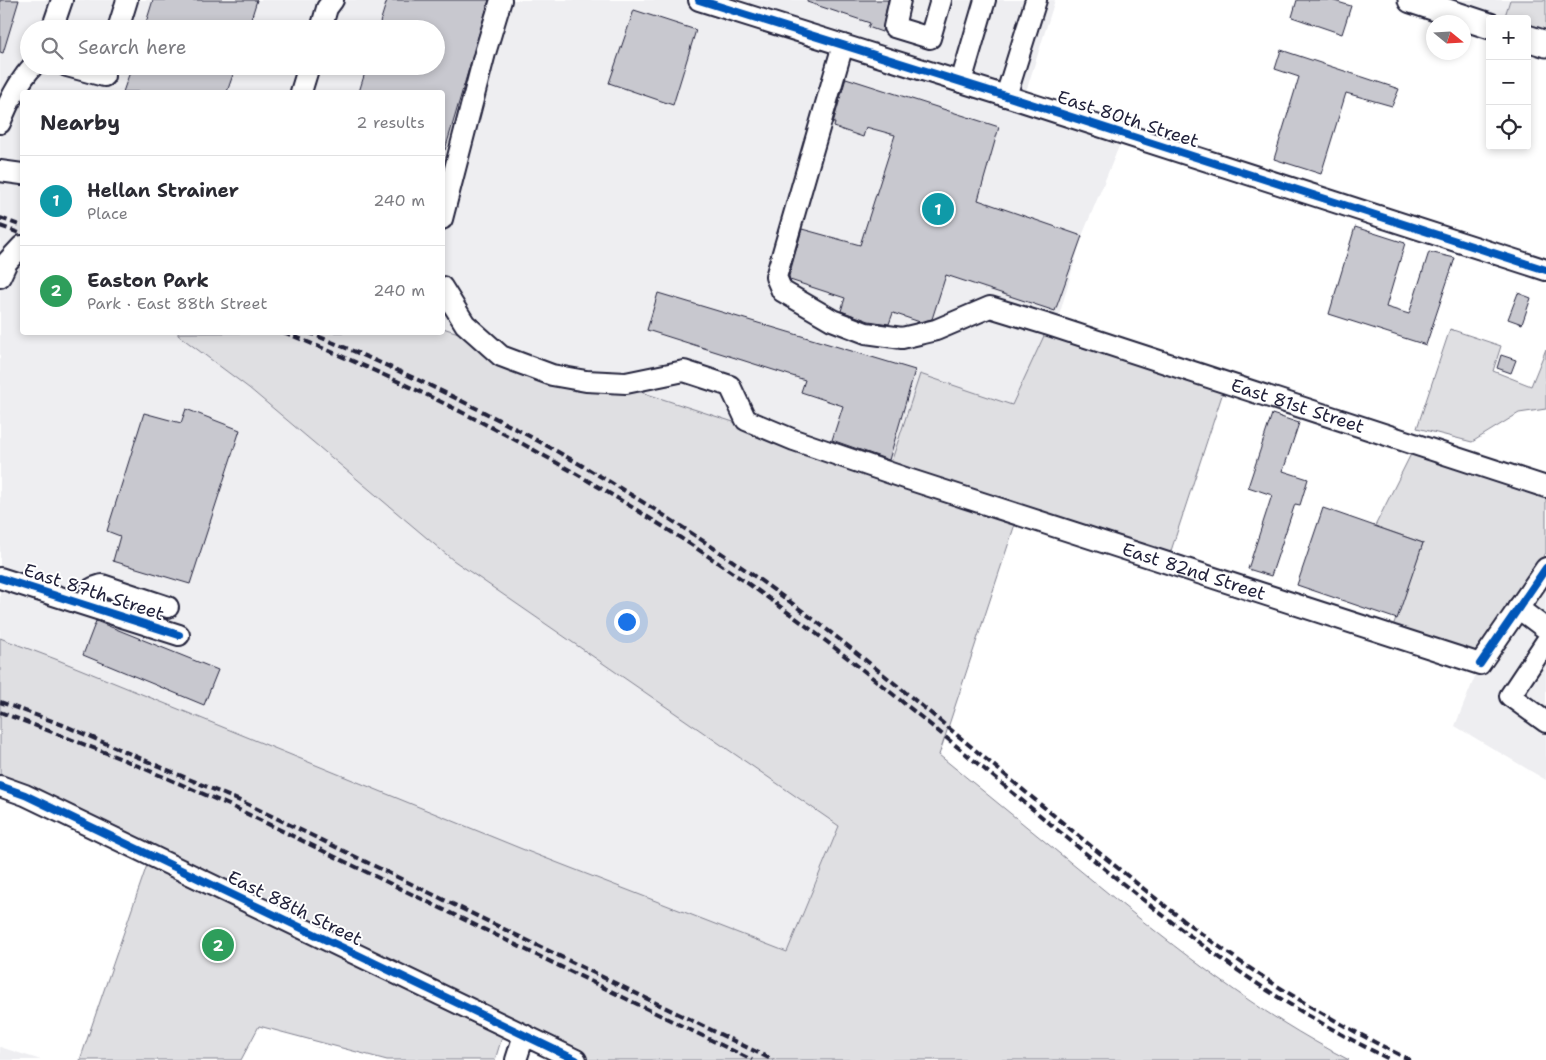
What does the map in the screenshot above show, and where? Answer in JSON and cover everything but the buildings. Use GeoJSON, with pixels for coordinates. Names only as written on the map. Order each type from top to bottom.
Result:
{"type":"FeatureCollection","features":[{"type":"Feature","properties":{"kind":"main road"},"geometry":{"type":"LineString","coordinates":[[1411,0],[1444,5],[1486,24]]}},
{"type":"Feature","properties":{"kind":"main road"},"geometry":{"type":"LineString","coordinates":[[1531,39],[1546,44]]}},
{"type":"Feature","properties":{"kind":"street"},"geometry":{"type":"LineString","coordinates":[[55,20],[62,0]]}},
{"type":"Feature","properties":{"kind":"street"},"geometry":{"type":"LineString","coordinates":[[120,20],[126,0]]}},
{"type":"Feature","properties":{"kind":"street"},"geometry":{"type":"LineString","coordinates":[[324,20],[327,8],[333,0]]}},
{"type":"Feature","properties":{"kind":"street"},"geometry":{"type":"LineString","coordinates":[[445,207],[485,53],[501,0]]}},
{"type":"Feature","properties":{"kind":"street","name":"East 80th Street"},"geometry":{"type":"LineString","coordinates":[[699,0],[1006,96],[1546,270]]}},
{"type":"Feature","properties":{"kind":"street"},"geometry":{"type":"LineString","coordinates":[[900,0],[894,27],[930,38],[941,0]]}},
{"type":"Feature","properties":{"kind":"street"},"geometry":{"type":"LineString","coordinates":[[961,82],[985,0]]}},
{"type":"Feature","properties":{"kind":"street"},"geometry":{"type":"LineString","coordinates":[[1006,96],[1036,0]]}},
{"type":"Feature","properties":{"kind":"street"},"geometry":{"type":"LineString","coordinates":[[911,66],[921,36]]}},
{"type":"Feature","properties":{"kind":"street","name":"East 81st Street"},"geometry":{"type":"LineString","coordinates":[[843,45],[776,278],[782,291],[832,320],[866,333],[902,338],[936,330],[990,307],[1546,487]]}},
{"type":"Feature","properties":{"kind":"street"},"geometry":{"type":"LineString","coordinates":[[0,123],[6,108],[26,75]]}},
{"type":"Feature","properties":{"kind":"street"},"geometry":{"type":"LineString","coordinates":[[302,90],[306,75]]}},
{"type":"Feature","properties":{"kind":"street"},"geometry":{"type":"LineString","coordinates":[[0,171],[20,174]]}},
{"type":"Feature","properties":{"kind":"street"},"geometry":{"type":"LineString","coordinates":[[0,277],[7,262],[20,248]]}},
{"type":"Feature","properties":{"kind":"street","name":"East 82nd Street"},"geometry":{"type":"LineString","coordinates":[[445,293],[465,324],[501,356],[552,375],[586,381],[626,383],[684,371],[730,386],[746,420],[794,440],[908,479],[1480,664],[1518,608]]}},
{"type":"Feature","properties":{"kind":"street"},"geometry":{"type":"LineString","coordinates":[[1546,568],[1518,608],[1546,629]]}},
{"type":"Feature","properties":{"kind":"street","name":"East 87th Street"},"geometry":{"type":"LineString","coordinates":[[0,578],[179,635]]}},
{"type":"Feature","properties":{"kind":"street"},"geometry":{"type":"LineString","coordinates":[[84,604],[93,588],[102,585],[168,607]]}},
{"type":"Feature","properties":{"kind":"street"},"geometry":{"type":"LineString","coordinates":[[1546,642],[1510,696],[1546,722]]}},
{"type":"Feature","properties":{"kind":"street","name":"East 88th Street"},"geometry":{"type":"LineString","coordinates":[[0,786],[25,795],[576,1060]]}},
{"type":"Feature","properties":{"kind":"street"},"geometry":{"type":"LineString","coordinates":[[516,1060],[524,1034]]}},
{"type":"Feature","properties":{"kind":"shaded area"},"geometry":{"type":"Polygon","coordinates":[[[0,0],[1055,0],[1023,101],[1124,134],[1082,236],[1059,316],[1012,405],[773,985],[0,661],[0,0]]]}},
{"type":"Feature","properties":{"kind":"shaded area"},"geometry":{"type":"Polygon","coordinates":[[[1411,0],[1510,0],[1505,15],[1486,15],[1486,18],[1411,0]]]}},
{"type":"Feature","properties":{"kind":"shaded area"},"geometry":{"type":"Polygon","coordinates":[[[1510,0],[1546,0],[1546,44],[1531,39],[1531,15],[1505,15],[1510,0]]]}},
{"type":"Feature","properties":{"kind":"shaded area"},"geometry":{"type":"Polygon","coordinates":[[[1049,325],[1226,383],[1167,563],[1018,515],[939,755],[1188,957],[1282,1022],[1349,1060],[576,1060],[0,786],[0,638],[522,849],[787,952],[839,826],[453,560],[249,388],[178,335],[445,335],[445,329],[888,472],[920,374],[1012,405],[1049,325]]]}},
{"type":"Feature","properties":{"kind":"shaded area"},"geometry":{"type":"Polygon","coordinates":[[[1450,329],[1501,346],[1493,371],[1531,386],[1546,349],[1546,409],[1519,413],[1472,442],[1417,428],[1450,329]]]}},
{"type":"Feature","properties":{"kind":"shaded area"},"geometry":{"type":"Polygon","coordinates":[[[1412,452],[1546,491],[1546,553],[1474,652],[1393,626],[1423,543],[1375,526],[1412,452]]]}},
{"type":"Feature","properties":{"kind":"shaded area"},"geometry":{"type":"Polygon","coordinates":[[[1546,568],[1546,780],[1455,726],[1480,664],[1546,568]]]}},
{"type":"Feature","properties":{"kind":"shaded area"},"geometry":{"type":"Polygon","coordinates":[[[147,865],[503,1034],[495,1060],[387,1060],[259,1026],[241,1060],[80,1060],[147,865]]]}},
{"type":"Feature","properties":{"kind":"shaded area"},"geometry":{"type":"Polygon","coordinates":[[[0,1047],[41,1060],[0,1060],[0,1047]]]}},
{"type":"Feature","properties":{"kind":"railway"},"geometry":{"type":"LineString","coordinates":[[0,218],[20,225]]}},
{"type":"Feature","properties":{"kind":"railway"},"geometry":{"type":"LineString","coordinates":[[0,226],[20,233]]}},
{"type":"Feature","properties":{"kind":"railway"},"geometry":{"type":"LineString","coordinates":[[290,335],[433,398],[506,435],[648,517],[717,562],[784,609],[849,659],[1111,874],[1204,946],[1286,1002],[1391,1060]]}},
{"type":"Feature","properties":{"kind":"railway"},"geometry":{"type":"LineString","coordinates":[[314,335],[450,395],[520,431],[656,510],[722,553],[848,646],[1122,872],[1209,939],[1254,971],[1311,1007],[1410,1060]]}},
{"type":"Feature","properties":{"kind":"railway"},"geometry":{"type":"LineString","coordinates":[[0,702],[63,725],[247,804],[773,1060]]}},
{"type":"Feature","properties":{"kind":"railway"},"geometry":{"type":"LineString","coordinates":[[0,712],[122,759],[229,805],[752,1060]]}},
{"type":"Feature","properties":{"kind":"cycle path"},"geometry":{"type":"LineString","coordinates":[[699,0],[1006,96],[1546,270]]}},
{"type":"Feature","properties":{"kind":"cycle path"},"geometry":{"type":"LineString","coordinates":[[1480,664],[1546,568]]}},
{"type":"Feature","properties":{"kind":"cycle path"},"geometry":{"type":"LineString","coordinates":[[0,578],[179,635]]}},
{"type":"Feature","properties":{"kind":"cycle path"},"geometry":{"type":"LineString","coordinates":[[0,786],[25,795],[576,1060]]}},
{"type":"Feature","properties":{"kind":"place","name":"Hellan Strainer"},"geometry":{"type":"Point","coordinates":[938,209]}},
{"type":"Feature","properties":{"kind":"place","name":"Easton Park"},"geometry":{"type":"Point","coordinates":[218,945]}}]}
